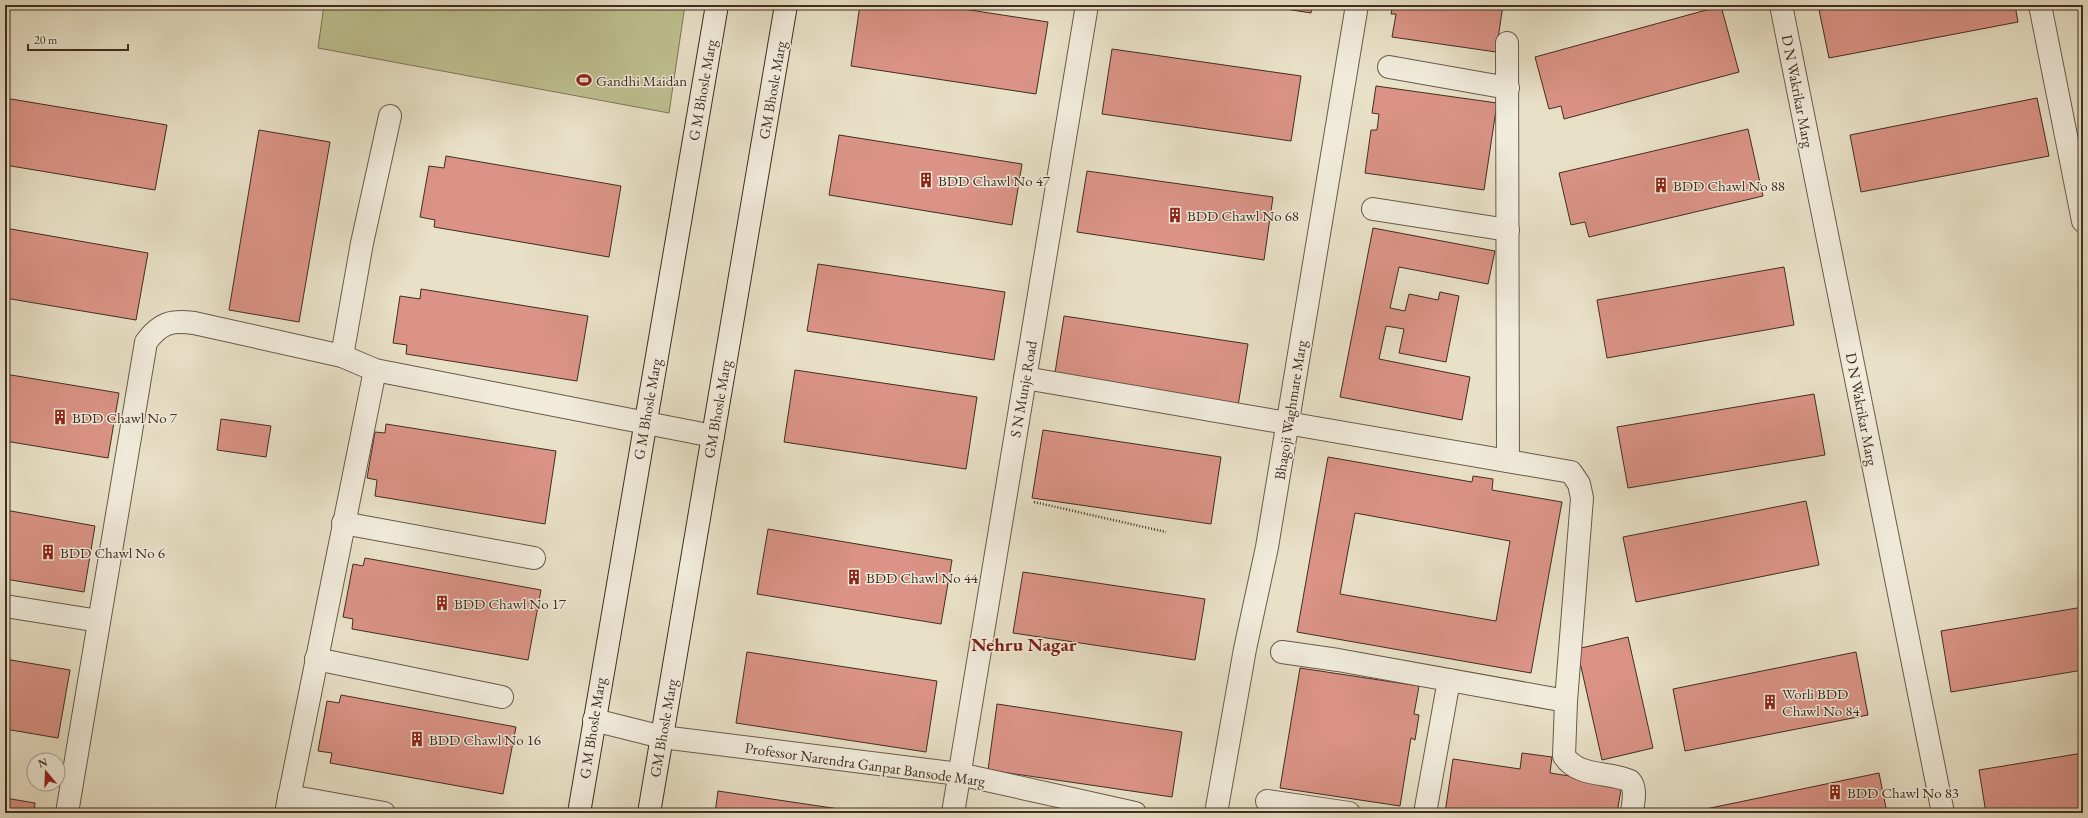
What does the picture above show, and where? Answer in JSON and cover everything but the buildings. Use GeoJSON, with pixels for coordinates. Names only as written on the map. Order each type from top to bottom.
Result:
{"type":"FeatureCollection","features":[{"type":"Feature","properties":{"kind":"street","name":"G M Bhosle Marg"},"geometry":{"type":"LineString","coordinates":[[579,813],[717,5]]}},
{"type":"Feature","properties":{"kind":"street","name":"GM Bhosle Marg"},"geometry":{"type":"LineString","coordinates":[[649,813],[786,5]]}},
{"type":"Feature","properties":{"kind":"street","name":"S N Munje Road"},"geometry":{"type":"LineString","coordinates":[[953,813],[1087,5]]}},
{"type":"Feature","properties":{"kind":"street","name":"Bhagoji Waghmare Marg"},"geometry":{"type":"LineString","coordinates":[[1216,813],[1245,649],[1267,548],[1357,5]]}},
{"type":"Feature","properties":{"kind":"street","name":"D N Wakrikar Marg"},"geometry":{"type":"LineString","coordinates":[[1781,5],[1943,813]]}},
{"type":"Feature","properties":{"kind":"street"},"geometry":{"type":"LineString","coordinates":[[2040,5],[2083,221]]}},
{"type":"Feature","properties":{"kind":"street"},"geometry":{"type":"LineString","coordinates":[[1507,43],[1508,461]]}},
{"type":"Feature","properties":{"kind":"street"},"geometry":{"type":"LineString","coordinates":[[1389,67],[1508,88]]}},
{"type":"Feature","properties":{"kind":"street"},"geometry":{"type":"LineString","coordinates":[[342,356],[362,243],[390,116]]}},
{"type":"Feature","properties":{"kind":"street"},"geometry":{"type":"LineString","coordinates":[[1373,209],[1508,230]]}},
{"type":"Feature","properties":{"kind":"street"},"geometry":{"type":"LineString","coordinates":[[67,813],[146,342],[155,330],[169,323],[178,321],[194,323],[342,356],[375,370],[713,436]]}},
{"type":"Feature","properties":{"kind":"street"},"geometry":{"type":"LineString","coordinates":[[375,370],[343,523],[288,804],[384,813]]}},
{"type":"Feature","properties":{"kind":"street"},"geometry":{"type":"LineString","coordinates":[[1025,378],[1288,422],[1571,472],[1579,484],[1582,498],[1566,701],[1564,756],[1569,763],[1577,769],[1630,781],[1633,785],[1634,791],[1632,813]]}},
{"type":"Feature","properties":{"kind":"street"},"geometry":{"type":"LineString","coordinates":[[343,523],[534,558]]}},
{"type":"Feature","properties":{"kind":"street"},"geometry":{"type":"LineString","coordinates":[[5,606],[99,622]]}},
{"type":"Feature","properties":{"kind":"street"},"geometry":{"type":"LineString","coordinates":[[1282,652],[1338,660],[1566,701]]}},
{"type":"Feature","properties":{"kind":"street"},"geometry":{"type":"LineString","coordinates":[[316,659],[502,697]]}},
{"type":"Feature","properties":{"kind":"street"},"geometry":{"type":"LineString","coordinates":[[1425,813],[1449,680]]}},
{"type":"Feature","properties":{"kind":"street","name":"Professor Narendra Ganpat Bansode Marg"},"geometry":{"type":"LineString","coordinates":[[594,720],[662,737],[959,774],[1135,813]]}},
{"type":"Feature","properties":{"kind":"street"},"geometry":{"type":"LineString","coordinates":[[1266,801],[1349,813]]}},
{"type":"Feature","properties":{"kind":"path"},"geometry":{"type":"LineString","coordinates":[[1005,495],[1166,532]]}},
{"type":"Feature","properties":{"kind":"green space","name":"Gandhi Maidan"},"geometry":{"type":"Polygon","coordinates":[[[324,5],[685,5],[669,113],[318,48],[324,5]]]}},
{"type":"Feature","properties":{"kind":"place","name":"Gandhi Maidan"},"geometry":{"type":"Point","coordinates":[584,80]}},
{"type":"Feature","properties":{"kind":"place","name":"BDD Chawl No 47"},"geometry":{"type":"Point","coordinates":[926,180]}},
{"type":"Feature","properties":{"kind":"place","name":"BDD Chawl No 88"},"geometry":{"type":"Point","coordinates":[1661,185]}},
{"type":"Feature","properties":{"kind":"place","name":"BDD Chawl No 68"},"geometry":{"type":"Point","coordinates":[1175,215]}},
{"type":"Feature","properties":{"kind":"place","name":"BDD Chawl No 7"},"geometry":{"type":"Point","coordinates":[60,417]}},
{"type":"Feature","properties":{"kind":"place","name":"BDD Chawl No 6"},"geometry":{"type":"Point","coordinates":[48,552]}},
{"type":"Feature","properties":{"kind":"place","name":"BDD Chawl No 44"},"geometry":{"type":"Point","coordinates":[854,577]}},
{"type":"Feature","properties":{"kind":"place","name":"BDD Chawl No 17"},"geometry":{"type":"Point","coordinates":[442,603]}},
{"type":"Feature","properties":{"kind":"place","name":"Worli BDD Chawl No 84"},"geometry":{"type":"Point","coordinates":[1770,702]}},
{"type":"Feature","properties":{"kind":"place","name":"BDD Chawl No 16"},"geometry":{"type":"Point","coordinates":[417,739]}},
{"type":"Feature","properties":{"kind":"place","name":"BDD Chawl No 83"},"geometry":{"type":"Point","coordinates":[1835,792]}},
{"type":"Feature","properties":{"kind":"district","name":"Nehru Nagar"},"geometry":{"type":"Point","coordinates":[1024,644]}}]}
